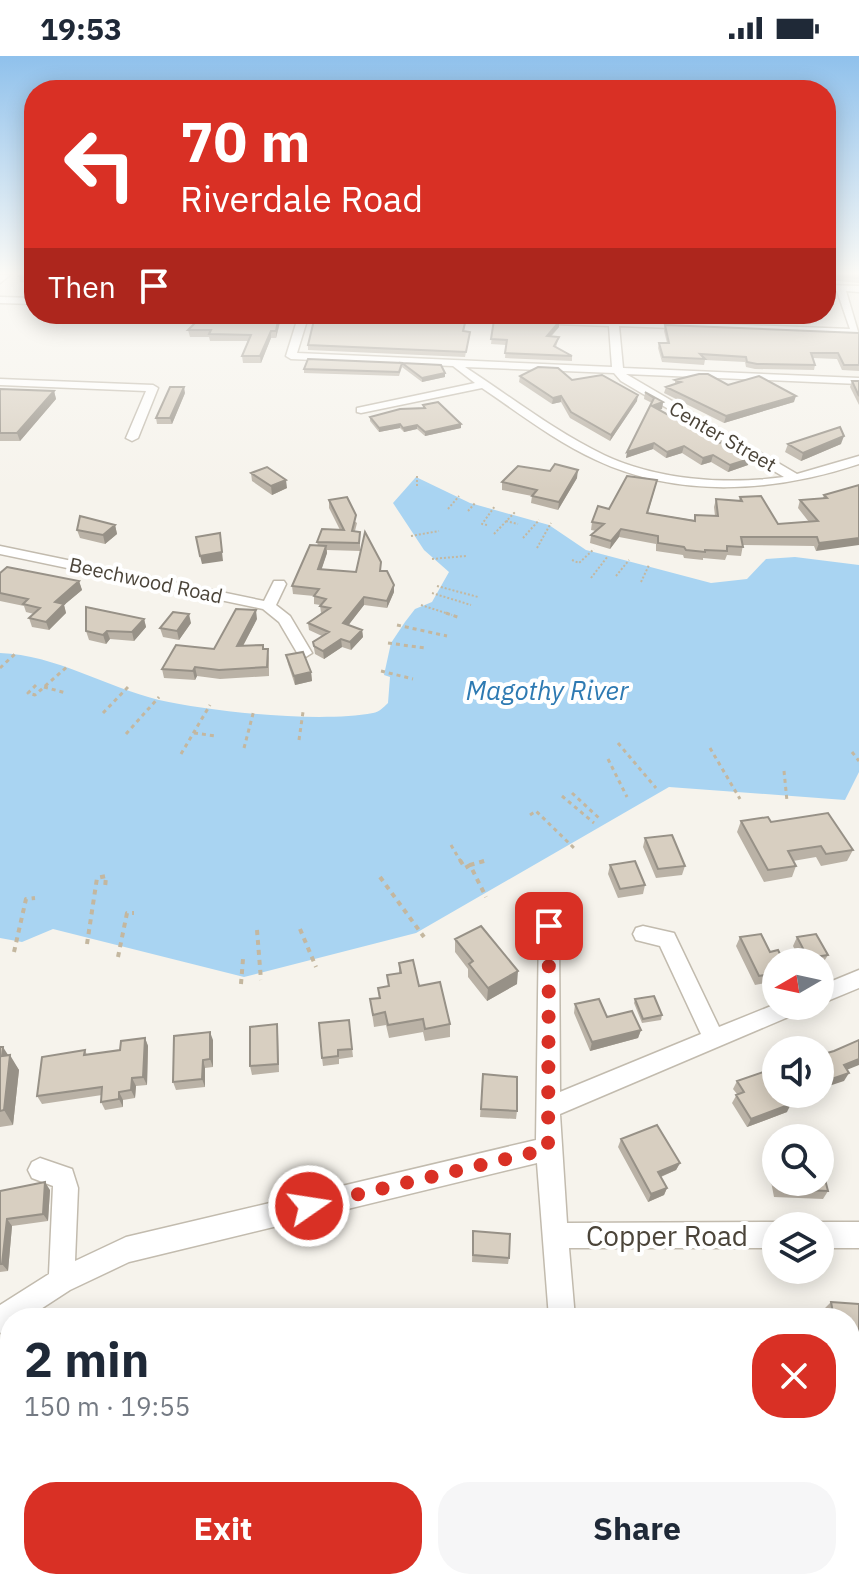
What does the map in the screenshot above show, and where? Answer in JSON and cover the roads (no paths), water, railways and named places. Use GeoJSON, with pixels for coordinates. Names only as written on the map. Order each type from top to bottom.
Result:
{"type":"FeatureCollection","features":[{"type":"Feature","properties":{"kind":"street"},"geometry":{"type":"LineString","coordinates":[[294,347],[291,356],[859,381]]}},
{"type":"Feature","properties":{"kind":"street"},"geometry":{"type":"LineString","coordinates":[[616,347],[618,372]]}},
{"type":"Feature","properties":{"kind":"street"},"geometry":{"type":"LineString","coordinates":[[456,365],[563,437],[608,461],[678,479],[751,486],[796,479],[859,460]]}},
{"type":"Feature","properties":{"kind":"street","name":"Center Street"},"geometry":{"type":"LineString","coordinates":[[618,372],[796,479]]}},
{"type":"Feature","properties":{"kind":"street"},"geometry":{"type":"LineString","coordinates":[[0,382],[153,388],[132,438]]}},
{"type":"Feature","properties":{"kind":"street"},"geometry":{"type":"LineString","coordinates":[[361,410],[484,384]]}},
{"type":"Feature","properties":{"kind":"street","name":"Beechwood Road"},"geometry":{"type":"LineString","coordinates":[[0,550],[268,606]]}},
{"type":"Feature","properties":{"kind":"street"},"geometry":{"type":"LineString","coordinates":[[279,584],[268,606],[285,619],[304,653]]}},
{"type":"Feature","properties":{"kind":"street"},"geometry":{"type":"LineString","coordinates":[[549,926],[548,1149],[561,1308]]}},
{"type":"Feature","properties":{"kind":"street"},"geometry":{"type":"LineString","coordinates":[[643,934],[667,939],[714,1039]]}},
{"type":"Feature","properties":{"kind":"street"},"geometry":{"type":"LineString","coordinates":[[834,989],[859,979]]}},
{"type":"Feature","properties":{"kind":"street"},"geometry":{"type":"LineString","coordinates":[[548,1108],[762,1019]]}},
{"type":"Feature","properties":{"kind":"street"},"geometry":{"type":"LineString","coordinates":[[13,1308],[126,1250],[548,1149]]}},
{"type":"Feature","properties":{"kind":"street"},"geometry":{"type":"LineString","coordinates":[[40,1170],[64,1177],[61,1281]]}},
{"type":"Feature","properties":{"kind":"street","name":"Copper Road"},"geometry":{"type":"LineString","coordinates":[[557,1236],[762,1235]]}},
{"type":"Feature","properties":{"kind":"street"},"geometry":{"type":"LineString","coordinates":[[834,1235],[859,1235]]}},
{"type":"Feature","properties":{"kind":"water","name":"Magothy River"},"geometry":{"type":"Polygon","coordinates":[[[416,477],[470,503],[549,525],[586,550],[711,583],[747,579],[766,559],[795,557],[859,565],[859,772],[845,800],[669,787],[416,933],[244,977],[53,929],[22,942],[0,938],[0,653],[41,659],[159,700],[207,708],[266,715],[325,717],[377,712],[388,703],[390,677],[384,675],[391,643],[415,609],[432,602],[449,572],[424,550],[393,503],[416,477]]]}}]}
